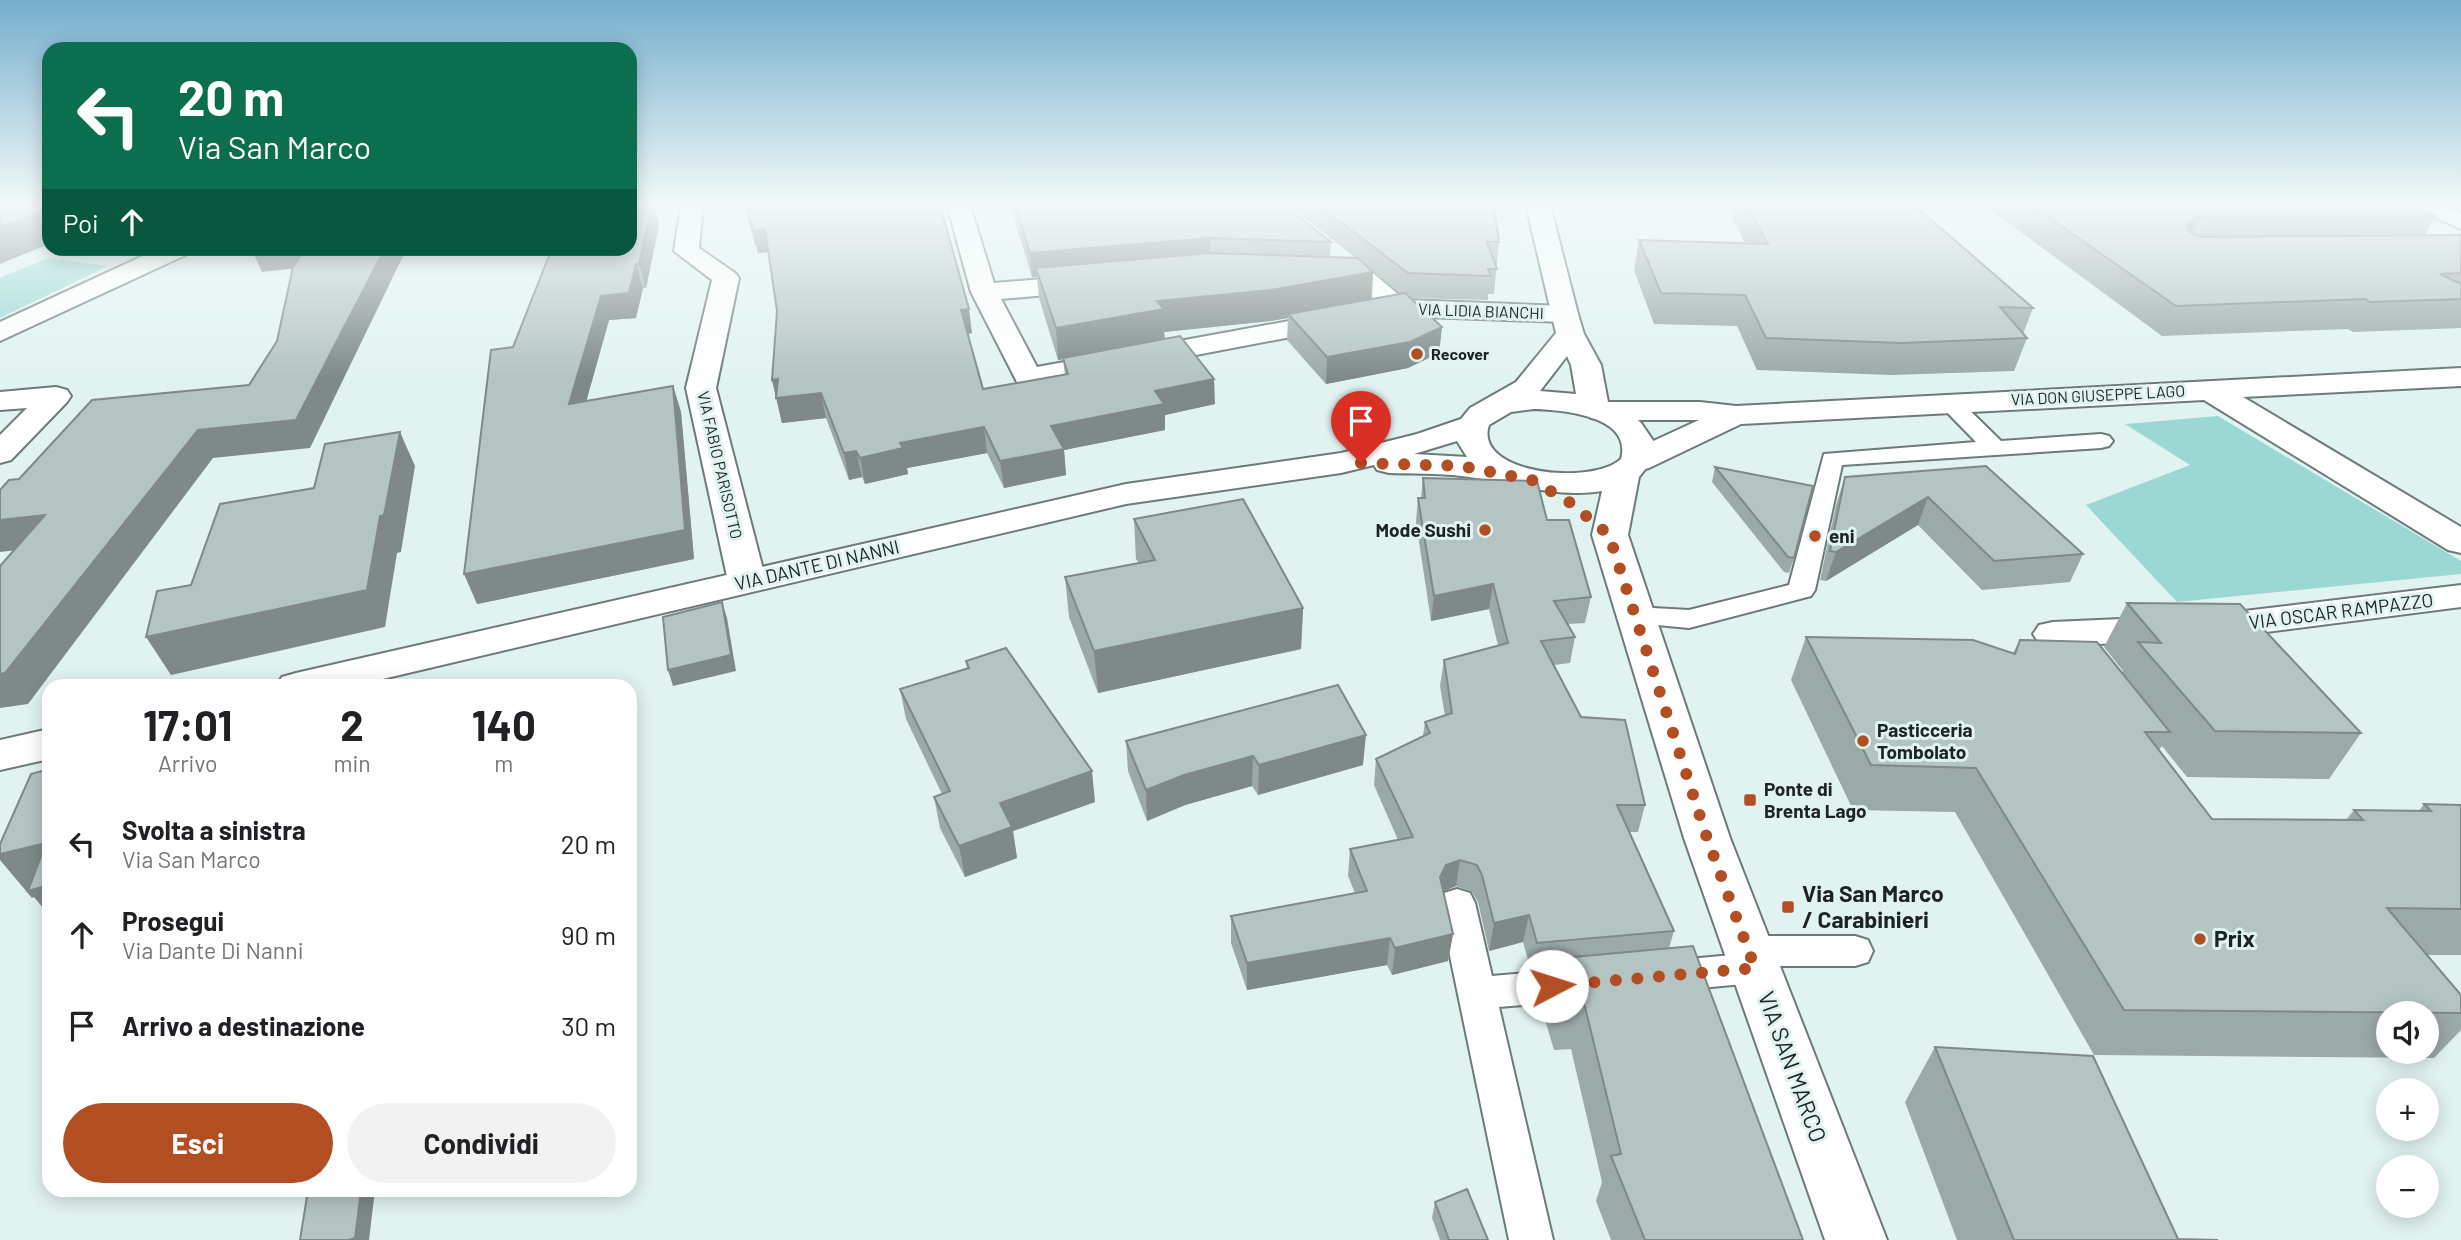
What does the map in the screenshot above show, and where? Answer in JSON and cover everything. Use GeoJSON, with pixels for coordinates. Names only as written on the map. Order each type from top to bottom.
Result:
{"type":"FeatureCollection","features":[{"type":"Feature","properties":{"kind":"street"},"geometry":{"type":"LineString","coordinates":[[0,333],[149,263]]}},
{"type":"Feature","properties":{"kind":"street","name":"VIA FABIO PARISOTTO"},"geometry":{"type":"LineString","coordinates":[[704,263],[726,278],[701,388],[747,581]]}},
{"type":"Feature","properties":{"kind":"street","name":"VIA LIDIA BIANCHI"},"geometry":{"type":"LineString","coordinates":[[975,263],[984,292],[1028,378],[1376,313],[1567,324]]}},
{"type":"Feature","properties":{"kind":"street","name":"VIA LIDIA BIANCHI"},"geometry":{"type":"LineString","coordinates":[[1345,263],[1364,278],[1376,313]]}},
{"type":"Feature","properties":{"kind":"street"},"geometry":{"type":"LineString","coordinates":[[1552,263],[1567,324],[1586,365],[1598,410]]}},
{"type":"Feature","properties":{"kind":"street"},"geometry":{"type":"LineString","coordinates":[[1300,276],[1364,278]]}},
{"type":"Feature","properties":{"kind":"street"},"geometry":{"type":"LineString","coordinates":[[984,292],[1117,281]]}},
{"type":"Feature","properties":{"kind":"street"},"geometry":{"type":"LineString","coordinates":[[1567,324],[1527,388],[1485,416],[1471,436],[1475,447],[1484,457],[1569,502],[1609,535]]}},
{"type":"Feature","properties":{"kind":"street","name":"VIA DON GIUSEPPE LAGO"},"geometry":{"type":"LineString","coordinates":[[1598,410],[1700,411],[1736,415],[2461,377]]}},
{"type":"Feature","properties":{"kind":"street"},"geometry":{"type":"LineString","coordinates":[[2209,390],[2461,542]]}},
{"type":"Feature","properties":{"kind":"street"},"geometry":{"type":"LineString","coordinates":[[0,401],[56,397],[0,453]]}},
{"type":"Feature","properties":{"kind":"street"},"geometry":{"type":"LineString","coordinates":[[1485,416],[1514,401],[1554,400],[1598,410],[1621,422],[1635,435],[1640,448],[1631,467]]}},
{"type":"Feature","properties":{"kind":"street","name":"VIA DON GIUSEPPE LAGO"},"geometry":{"type":"LineString","coordinates":[[1525,478],[1583,484],[1606,480],[1736,415]]}},
{"type":"Feature","properties":{"kind":"street","name":"VIA DANTE DI NANNI"},"geometry":{"type":"LineString","coordinates":[[326,679],[1126,495],[1341,463],[1428,441],[1485,416]]}},
{"type":"Feature","properties":{"kind":"street","name":"VIA DANTE DI NANNI"},"geometry":{"type":"LineString","coordinates":[[1341,463],[1461,466],[1525,478]]}},
{"type":"Feature","properties":{"kind":"street","name":"VIA SAN MARCO"},"geometry":{"type":"LineString","coordinates":[[1631,467],[1616,499],[1609,535],[1707,838],[1856,1240]]}},
{"type":"Feature","properties":{"kind":"street","name":"VIA OSCAR RAMPAZZO"},"geometry":{"type":"LineString","coordinates":[[2053,634],[2211,627],[2461,596]]}},
{"type":"Feature","properties":{"kind":"street"},"geometry":{"type":"LineString","coordinates":[[0,755],[42,746]]}},
{"type":"Feature","properties":{"kind":"lane"},"geometry":{"type":"LineString","coordinates":[[1949,403],[1994,447]]}},
{"type":"Feature","properties":{"kind":"lane"},"geometry":{"type":"LineString","coordinates":[[1636,616],[1689,619],[1801,590],[1832,459],[2101,441]]}},
{"type":"Feature","properties":{"kind":"lane"},"geometry":{"type":"LineString","coordinates":[[2053,634],[2078,666]]}},
{"type":"Feature","properties":{"kind":"lane"},"geometry":{"type":"LineString","coordinates":[[1457,903],[1531,1240]]}},
{"type":"Feature","properties":{"kind":"lane"},"geometry":{"type":"LineString","coordinates":[[1476,993],[1623,980],[1752,960],[1855,951]]}},
{"type":"Feature","properties":{"kind":"shaded area"},"geometry":{"type":"Polygon","coordinates":[[[36,263],[85,263],[108,266],[0,318],[0,278],[36,263]]]}},
{"type":"Feature","properties":{"kind":"shaded area"},"geometry":{"type":"Polygon","coordinates":[[[2218,416],[2461,561],[2461,574],[2177,602],[2086,505],[2190,465],[2125,424],[2218,416]]]}},
{"type":"Feature","properties":{"kind":"building"},"geometry":{"type":"Polygon","coordinates":[[[296,263],[377,263],[296,420],[198,430],[5,673],[0,674],[0,566],[45,515],[0,520],[0,490],[9,480],[19,479],[92,400],[249,385],[277,341],[296,263]]]}},
{"type":"Feature","properties":{"kind":"building"},"geometry":{"type":"Polygon","coordinates":[[[546,263],[639,263],[636,264],[629,293],[601,296],[569,404],[673,386],[685,530],[464,574],[491,350],[513,347],[546,263]]]}},
{"type":"Feature","properties":{"kind":"building"},"geometry":{"type":"Polygon","coordinates":[[[770,263],[956,263],[969,309],[961,310],[983,389],[1068,374],[1063,358],[1180,336],[1214,379],[1155,391],[1164,404],[1051,426],[1064,449],[1000,461],[984,427],[900,443],[903,448],[860,458],[856,451],[844,453],[821,393],[776,398],[778,379],[772,380],[777,311],[770,263]]]}},
{"type":"Feature","properties":{"kind":"building"},"geometry":{"type":"Polygon","coordinates":[[[1096,263],[1363,263],[1373,272],[1271,290],[1157,301],[1164,309],[1056,328],[1036,268],[1096,263]]]}},
{"type":"Feature","properties":{"kind":"building"},"geometry":{"type":"Polygon","coordinates":[[[1395,263],[1495,263],[1497,269],[1488,269],[1491,276],[1408,273],[1395,263]]]}},
{"type":"Feature","properties":{"kind":"building"},"geometry":{"type":"Polygon","coordinates":[[[1648,263],[1981,263],[2033,308],[2000,307],[2027,338],[1902,343],[1766,338],[1745,295],[1661,293],[1648,263]]]}},
{"type":"Feature","properties":{"kind":"building"},"geometry":{"type":"Polygon","coordinates":[[[2114,263],[2461,263],[2461,273],[2440,274],[2461,284],[2461,299],[2370,302],[2365,299],[2176,306],[2114,263]]]}},
{"type":"Feature","properties":{"kind":"building"},"geometry":{"type":"Polygon","coordinates":[[[1405,293],[1442,327],[1410,342],[1327,357],[1288,314],[1405,293]]]}},
{"type":"Feature","properties":{"kind":"building"},"geometry":{"type":"Polygon","coordinates":[[[400,432],[384,515],[380,516],[367,590],[146,637],[157,591],[191,585],[220,504],[314,488],[325,444],[400,432]]]}},
{"type":"Feature","properties":{"kind":"building"},"geometry":{"type":"Polygon","coordinates":[[[1986,466],[2083,554],[1994,561],[1928,497],[1836,552],[1830,551],[1845,477],[1986,466]]]}},
{"type":"Feature","properties":{"kind":"building"},"geometry":{"type":"Polygon","coordinates":[[[1715,467],[1813,486],[1794,558],[1788,557],[1715,467]]]}},
{"type":"Feature","properties":{"kind":"building"},"geometry":{"type":"Polygon","coordinates":[[[1423,478],[1537,481],[1547,520],[1569,520],[1591,597],[1554,601],[1575,637],[1541,641],[1581,717],[1625,720],[1645,805],[1617,805],[1674,931],[1537,943],[1529,915],[1494,923],[1477,865],[1460,860],[1446,865],[1440,877],[1453,934],[1395,948],[1390,938],[1247,963],[1231,916],[1367,891],[1350,849],[1413,837],[1376,759],[1430,733],[1425,722],[1452,713],[1444,660],[1508,643],[1493,584],[1434,596],[1418,498],[1425,498],[1423,478]]]}},
{"type":"Feature","properties":{"kind":"building"},"geometry":{"type":"Polygon","coordinates":[[[1243,499],[1303,608],[1094,651],[1065,577],[1155,560],[1134,519],[1243,499]]]}},
{"type":"Feature","properties":{"kind":"building"},"geometry":{"type":"Polygon","coordinates":[[[722,602],[731,655],[668,670],[663,617],[722,602]]]}},
{"type":"Feature","properties":{"kind":"building"},"geometry":{"type":"Polygon","coordinates":[[[2127,603],[2240,604],[2361,733],[2215,731],[2138,642],[2161,643],[2127,603]]]}},
{"type":"Feature","properties":{"kind":"building"},"geometry":{"type":"Polygon","coordinates":[[[1806,637],[1973,640],[2015,654],[2020,640],[2097,642],[2170,732],[2145,732],[2212,819],[2363,820],[2354,810],[2431,811],[2424,804],[2461,805],[2461,909],[2387,908],[2461,995],[2461,1013],[2439,1013],[2439,1001],[2376,1001],[2376,1012],[2124,1010],[1976,768],[1871,765],[1806,637]]]}},
{"type":"Feature","properties":{"kind":"building"},"geometry":{"type":"Polygon","coordinates":[[[1006,648],[1092,771],[1000,803],[1012,827],[959,846],[934,797],[950,791],[900,689],[969,668],[966,661],[1006,648]]]}},
{"type":"Feature","properties":{"kind":"building"},"geometry":{"type":"Polygon","coordinates":[[[1338,685],[1366,735],[1259,765],[1253,756],[1184,775],[1146,790],[1126,741],[1338,685]]]}},
{"type":"Feature","properties":{"kind":"building"},"geometry":{"type":"Polygon","coordinates":[[[42,771],[42,844],[0,854],[0,844],[31,774],[42,771]]]}},
{"type":"Feature","properties":{"kind":"building"},"geometry":{"type":"Polygon","coordinates":[[[42,854],[42,887],[28,891],[42,854]]]}},
{"type":"Feature","properties":{"kind":"building"},"geometry":{"type":"Polygon","coordinates":[[[1693,946],[1803,1240],[1645,1240],[1611,1156],[1621,1154],[1584,1003],[1566,1003],[1552,959],[1693,946]]]}},
{"type":"Feature","properties":{"kind":"building"},"geometry":{"type":"Polygon","coordinates":[[[1935,1047],[2093,1056],[2178,1239],[2218,1240],[2014,1240],[1935,1047]]]}},
{"type":"Feature","properties":{"kind":"building"},"geometry":{"type":"Polygon","coordinates":[[[1467,1189],[1488,1240],[1449,1240],[1435,1202],[1467,1189]]]}},
{"type":"Feature","properties":{"kind":"building"},"geometry":{"type":"Polygon","coordinates":[[[307,1197],[360,1197],[355,1238],[300,1240],[307,1197]]]}},
{"type":"Feature","properties":{"kind":"place","name":"Recover"},"geometry":{"type":"Point","coordinates":[1417,354]}},
{"type":"Feature","properties":{"kind":"place","name":"Mode Sushi"},"geometry":{"type":"Point","coordinates":[1485,530]}},
{"type":"Feature","properties":{"kind":"place","name":"eni"},"geometry":{"type":"Point","coordinates":[1815,536]}},
{"type":"Feature","properties":{"kind":"place","name":"Pasticceria Tombolato"},"geometry":{"type":"Point","coordinates":[1863,741]}},
{"type":"Feature","properties":{"kind":"place","name":"Ponte di Brenta Lago"},"geometry":{"type":"Point","coordinates":[1750,800]}},
{"type":"Feature","properties":{"kind":"place","name":"Via San Marco / Carabinieri"},"geometry":{"type":"Point","coordinates":[1788,907]}},
{"type":"Feature","properties":{"kind":"place","name":"Prix"},"geometry":{"type":"Point","coordinates":[2200,939]}},
{"type":"Feature","properties":{"kind":"route"},"geometry":{"type":"LineString","coordinates":[[1361,463],[1461,466],[1532,480],[1569,502],[1609,535],[1707,838],[1755,968],[1552,986]]}}]}
